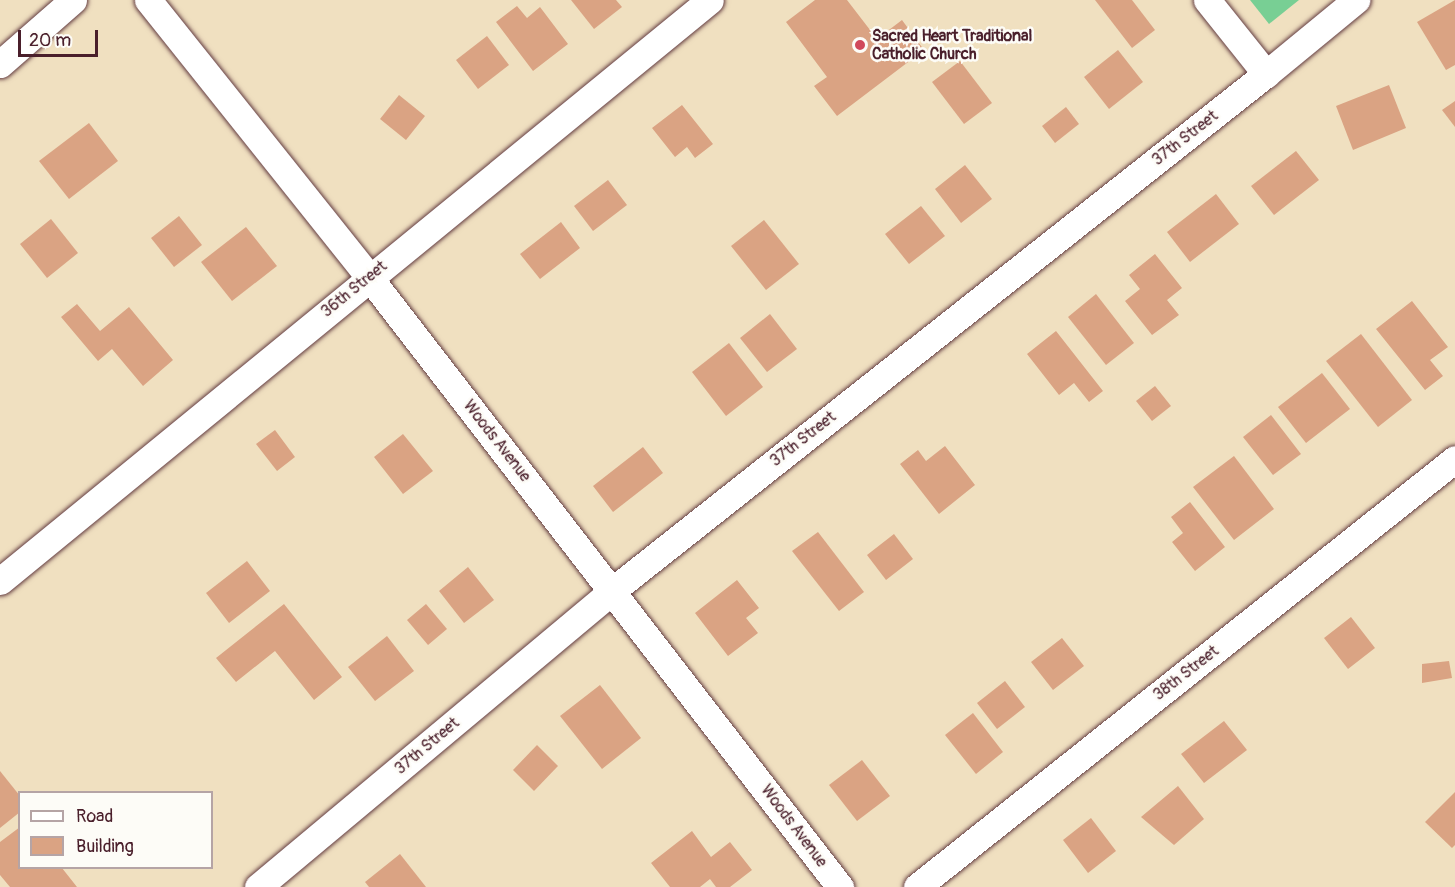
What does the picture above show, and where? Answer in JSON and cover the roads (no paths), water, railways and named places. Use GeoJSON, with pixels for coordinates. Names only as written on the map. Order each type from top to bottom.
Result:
{"type":"FeatureCollection","features":[{"type":"Feature","properties":{"kind":"street"},"geometry":{"type":"LineString","coordinates":[[0,64],[73,0]]}},
{"type":"Feature","properties":{"kind":"street","name":"Woods Avenue"},"geometry":{"type":"LineString","coordinates":[[148,0],[369,277],[613,590],[840,887]]}},
{"type":"Feature","properties":{"kind":"street","name":"36th Street"},"geometry":{"type":"LineString","coordinates":[[0,581],[710,0]]}},
{"type":"Feature","properties":{"kind":"street"},"geometry":{"type":"LineString","coordinates":[[1207,0],[1266,74]]}},
{"type":"Feature","properties":{"kind":"street","name":"37th Street"},"geometry":{"type":"LineString","coordinates":[[258,887],[613,590],[1266,74],[1356,0]]}},
{"type":"Feature","properties":{"kind":"street","name":"38th Street"},"geometry":{"type":"LineString","coordinates":[[917,887],[1455,459]]}},
{"type":"Feature","properties":{"kind":"place","name":"Sacred Heart Traditional Catholic Church"},"geometry":{"type":"Point","coordinates":[860,45]}}]}
